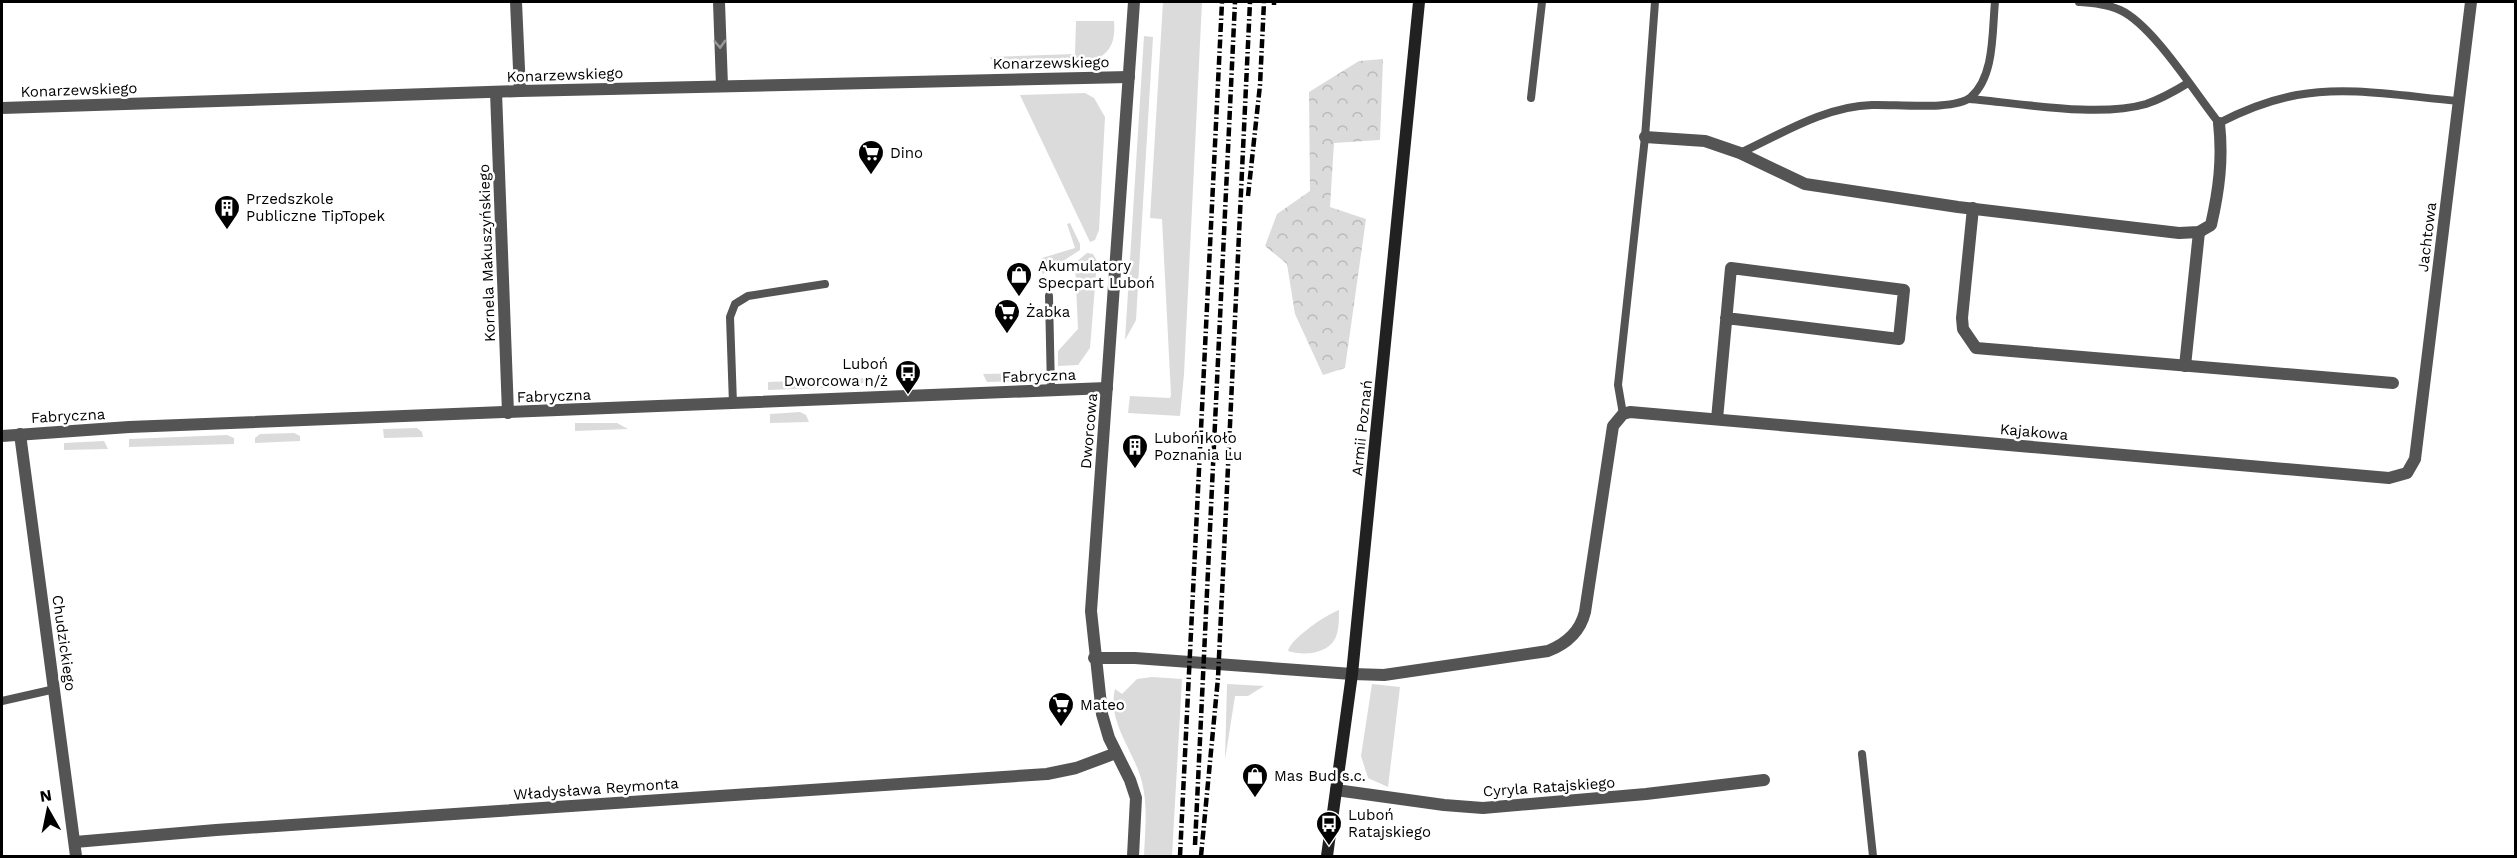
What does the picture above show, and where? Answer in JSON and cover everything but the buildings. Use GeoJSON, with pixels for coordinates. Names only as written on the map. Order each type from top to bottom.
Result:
{"type":"FeatureCollection","features":[{"type":"Feature","properties":{"kind":"main road","name":"Armii Poznań"},"geometry":{"type":"LineString","coordinates":[[1327,856],[1352,674],[1419,2]]}},
{"type":"Feature","properties":{"kind":"street"},"geometry":{"type":"LineString","coordinates":[[516,2],[519,91]]}},
{"type":"Feature","properties":{"kind":"street"},"geometry":{"type":"LineString","coordinates":[[719,2],[722,86]]}},
{"type":"Feature","properties":{"kind":"street","name":"Dworcowa"},"geometry":{"type":"LineString","coordinates":[[1133,856],[1136,798],[1102,714],[1094,658],[1091,595],[1134,2]]}},
{"type":"Feature","properties":{"kind":"street","name":"Jachtowa"},"geometry":{"type":"LineString","coordinates":[[2407,473],[2415,459],[2471,2]]}},
{"type":"Feature","properties":{"kind":"street","name":"Konarzewskiego"},"geometry":{"type":"LineString","coordinates":[[2,108],[519,91],[1129,77]]}},
{"type":"Feature","properties":{"kind":"street","name":"Kornela Makuszyńskiego"},"geometry":{"type":"LineString","coordinates":[[496,92],[507,413]]}},
{"type":"Feature","properties":{"kind":"street"},"geometry":{"type":"LineString","coordinates":[[1645,137],[1705,141],[1740,153],[1805,184],[1973,208],[2179,233],[2199,232],[2211,225],[2219,188],[2222,155],[2218,123]]}},
{"type":"Feature","properties":{"kind":"street"},"geometry":{"type":"LineString","coordinates":[[1973,208],[1962,318],[1964,329],[1976,348],[2394,383]]}},
{"type":"Feature","properties":{"kind":"street"},"geometry":{"type":"LineString","coordinates":[[2186,366],[2199,232]]}},
{"type":"Feature","properties":{"kind":"street"},"geometry":{"type":"LineString","coordinates":[[1718,419],[1726,318],[1731,268],[1904,290],[1899,339],[1726,318]]}},
{"type":"Feature","properties":{"kind":"street","name":"Fabryczna"},"geometry":{"type":"LineString","coordinates":[[2,436],[1107,388]]}},
{"type":"Feature","properties":{"kind":"street","name":"Kajakowa"},"geometry":{"type":"LineString","coordinates":[[1623,414],[1657,413],[2389,478],[2407,473]]}},
{"type":"Feature","properties":{"kind":"street"},"geometry":{"type":"LineString","coordinates":[[1094,658],[1135,658],[1384,675],[1548,651],[1571,637],[1583,621],[1613,426],[1623,414]]}},
{"type":"Feature","properties":{"kind":"street","name":"Chudzickiego"},"geometry":{"type":"LineString","coordinates":[[21,434],[76,856]]}},
{"type":"Feature","properties":{"kind":"street","name":"Władysława Reymonta"},"geometry":{"type":"LineString","coordinates":[[75,842],[216,830],[1047,774],[1076,768],[1116,753]]}},
{"type":"Feature","properties":{"kind":"street","name":"Cyryla Ratajskiego"},"geometry":{"type":"LineString","coordinates":[[1336,790],[1483,808],[1622,796],[1764,780]]}},
{"type":"Feature","properties":{"kind":"lane"},"geometry":{"type":"LineString","coordinates":[[1531,98],[1542,2]]}},
{"type":"Feature","properties":{"kind":"lane"},"geometry":{"type":"LineString","coordinates":[[1623,414],[1618,385],[1645,137],[1655,2]]}},
{"type":"Feature","properties":{"kind":"lane"},"geometry":{"type":"LineString","coordinates":[[1969,99],[1981,87],[1988,64],[1995,2]]}},
{"type":"Feature","properties":{"kind":"lane"},"geometry":{"type":"LineString","coordinates":[[2079,2],[2121,6],[2150,35],[2218,123],[2254,106],[2298,95],[2332,91],[2459,101]]}},
{"type":"Feature","properties":{"kind":"lane"},"geometry":{"type":"LineString","coordinates":[[1740,153],[1847,107],[1954,104],[1969,99],[2107,109],[2146,104],[2188,83]]}},
{"type":"Feature","properties":{"kind":"lane"},"geometry":{"type":"LineString","coordinates":[[733,404],[730,317],[735,304],[748,296],[825,285]]}},
{"type":"Feature","properties":{"kind":"lane"},"geometry":{"type":"LineString","coordinates":[[1048,296],[1051,390]]}},
{"type":"Feature","properties":{"kind":"lane"},"geometry":{"type":"LineString","coordinates":[[2,701],[55,689]]}},
{"type":"Feature","properties":{"kind":"lane"},"geometry":{"type":"LineString","coordinates":[[1862,754],[1873,856]]}},
{"type":"Feature","properties":{"kind":"green space"},"geometry":{"type":"Polygon","coordinates":[[[1163,2],[1202,2],[1180,416],[1128,413],[1130,396],[1170,398],[1171,395],[1162,219],[1150,218],[1163,2]]]}},
{"type":"Feature","properties":{"kind":"green space"},"geometry":{"type":"Polygon","coordinates":[[[1076,21],[1114,21],[1113,40],[1107,52],[1095,58],[1065,62],[1011,63],[991,60],[990,57],[1075,54],[1076,21]]]}},
{"type":"Feature","properties":{"kind":"green space"},"geometry":{"type":"Polygon","coordinates":[[[1144,36],[1153,37],[1136,320],[1125,340],[1144,36]]]}},
{"type":"Feature","properties":{"kind":"green space"},"geometry":{"type":"Polygon","coordinates":[[[1383,59],[1380,140],[1334,143],[1330,207],[1366,219],[1345,368],[1323,375],[1295,314],[1287,264],[1265,246],[1277,214],[1310,191],[1309,92],[1359,61],[1383,59]]]}},
{"type":"Feature","properties":{"kind":"green space"},"geometry":{"type":"Polygon","coordinates":[[[1085,93],[1094,98],[1105,117],[1099,230],[1095,240],[1090,242],[1020,95],[1085,93]]]}},
{"type":"Feature","properties":{"kind":"green space"},"geometry":{"type":"Polygon","coordinates":[[[1070,223],[1080,244],[1080,250],[1043,274],[1038,265],[1042,258],[1075,248],[1067,224],[1070,223]]]}},
{"type":"Feature","properties":{"kind":"green space"},"geometry":{"type":"Polygon","coordinates":[[[1087,253],[1093,254],[1097,261],[1090,348],[1078,365],[1058,366],[1058,351],[1078,329],[1075,263],[1087,253]]]}},
{"type":"Feature","properties":{"kind":"green space"},"geometry":{"type":"Polygon","coordinates":[[[1037,373],[1036,377],[1029,381],[987,382],[983,374],[1037,373]]]}},
{"type":"Feature","properties":{"kind":"green space"},"geometry":{"type":"Polygon","coordinates":[[[869,378],[875,380],[848,387],[768,390],[768,382],[869,378]]]}},
{"type":"Feature","properties":{"kind":"green space"},"geometry":{"type":"Polygon","coordinates":[[[800,412],[806,415],[809,422],[770,423],[770,414],[800,412]]]}},
{"type":"Feature","properties":{"kind":"green space"},"geometry":{"type":"Polygon","coordinates":[[[575,423],[617,423],[628,429],[575,431],[575,423]]]}},
{"type":"Feature","properties":{"kind":"green space"},"geometry":{"type":"Polygon","coordinates":[[[417,428],[422,432],[423,437],[384,438],[383,429],[417,428]]]}},
{"type":"Feature","properties":{"kind":"green space"},"geometry":{"type":"Polygon","coordinates":[[[294,433],[300,436],[300,441],[255,443],[255,438],[260,434],[294,433]]]}},
{"type":"Feature","properties":{"kind":"green space"},"geometry":{"type":"Polygon","coordinates":[[[227,435],[234,438],[234,444],[129,447],[129,439],[227,435]]]}},
{"type":"Feature","properties":{"kind":"green space"},"geometry":{"type":"Polygon","coordinates":[[[104,441],[108,449],[64,450],[64,443],[104,441]]]}},
{"type":"Feature","properties":{"kind":"green space"},"geometry":{"type":"Polygon","coordinates":[[[1339,610],[1337,632],[1331,644],[1321,651],[1301,653],[1288,651],[1302,634],[1339,610]]]}},
{"type":"Feature","properties":{"kind":"green space"},"geometry":{"type":"Polygon","coordinates":[[[1152,677],[1182,679],[1172,856],[1144,856],[1146,810],[1144,791],[1115,713],[1115,689],[1122,694],[1137,679],[1152,677]]]}},
{"type":"Feature","properties":{"kind":"green space"},"geometry":{"type":"Polygon","coordinates":[[[1227,684],[1264,686],[1248,696],[1235,696],[1225,760],[1227,684]]]}},
{"type":"Feature","properties":{"kind":"green space"},"geometry":{"type":"Polygon","coordinates":[[[1372,684],[1400,687],[1388,787],[1368,778],[1361,756],[1372,684]]]}},
{"type":"Feature","properties":{"kind":"railway"},"geometry":{"type":"LineString","coordinates":[[1180,856],[1222,2]]}},
{"type":"Feature","properties":{"kind":"railway"},"geometry":{"type":"LineString","coordinates":[[1195,845],[1235,2]]}},
{"type":"Feature","properties":{"kind":"railway"},"geometry":{"type":"LineString","coordinates":[[1201,856],[1218,678],[1250,2]]}},
{"type":"Feature","properties":{"kind":"railway"},"geometry":{"type":"LineString","coordinates":[[1248,196],[1260,85],[1264,2]]}},
{"type":"Feature","properties":{"kind":"place","name":"Dino"},"geometry":{"type":"Point","coordinates":[871,176]}},
{"type":"Feature","properties":{"kind":"place","name":"Przedszkole Publiczne TipTopek"},"geometry":{"type":"Point","coordinates":[227,231]}},
{"type":"Feature","properties":{"kind":"place","name":"Akumulatory Specpart Luboń"},"geometry":{"type":"Point","coordinates":[1019,298]}},
{"type":"Feature","properties":{"kind":"place","name":"Żabka"},"geometry":{"type":"Point","coordinates":[1007,335]}},
{"type":"Feature","properties":{"kind":"place","name":"Luboń Dworcowa n/ż"},"geometry":{"type":"Point","coordinates":[908,396]}},
{"type":"Feature","properties":{"kind":"place","name":"Luboń koło Poznania Lu"},"geometry":{"type":"Point","coordinates":[1135,470]}},
{"type":"Feature","properties":{"kind":"place","name":"Mateo"},"geometry":{"type":"Point","coordinates":[1061,728]}},
{"type":"Feature","properties":{"kind":"place","name":"Mas Bud s.c."},"geometry":{"type":"Point","coordinates":[1255,799]}},
{"type":"Feature","properties":{"kind":"place","name":"Luboń Ratajskiego"},"geometry":{"type":"Point","coordinates":[1329,847]}}]}
